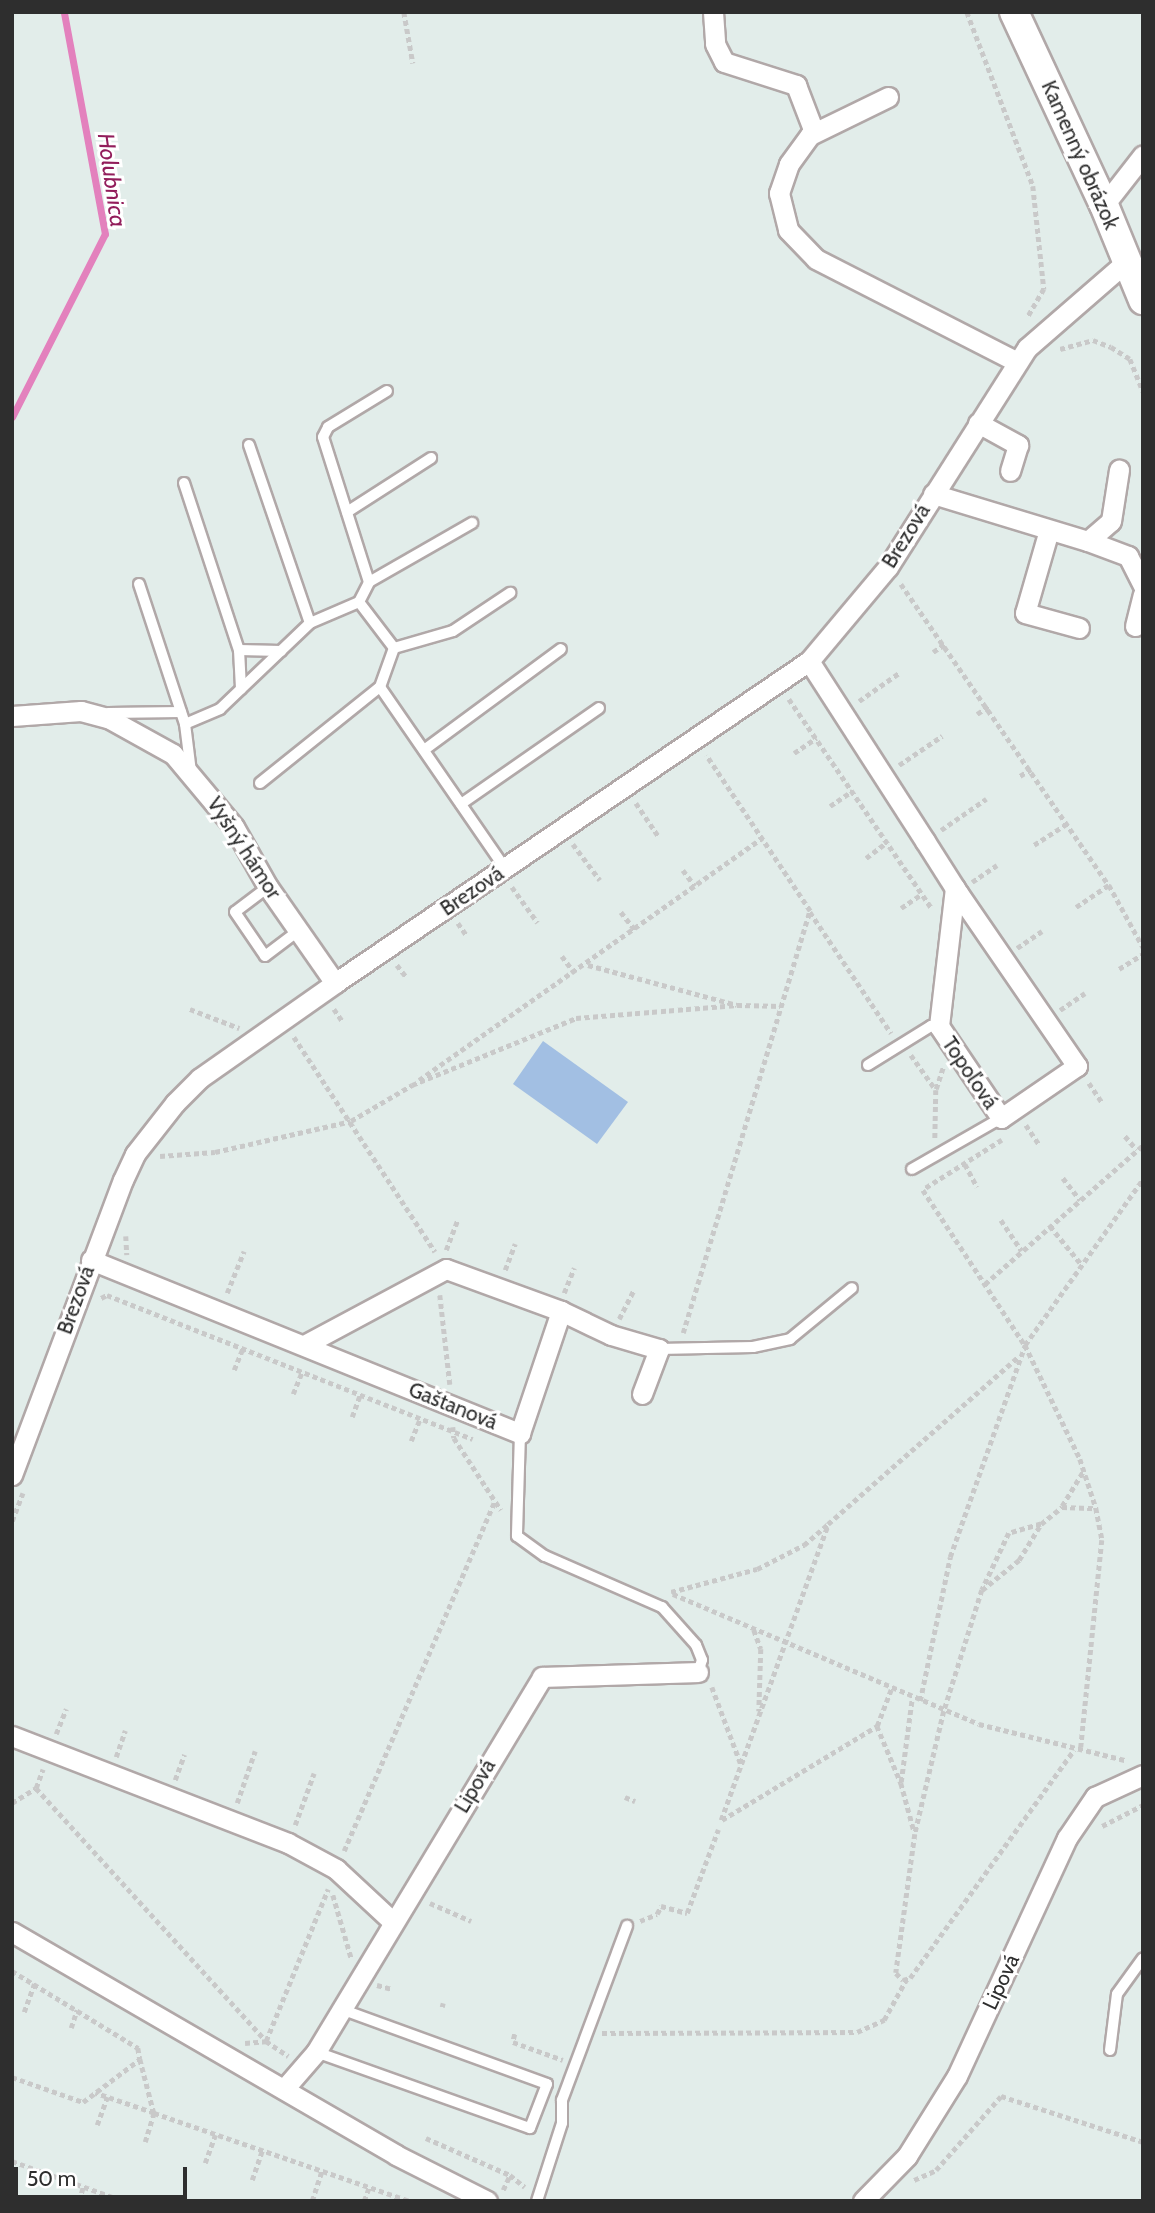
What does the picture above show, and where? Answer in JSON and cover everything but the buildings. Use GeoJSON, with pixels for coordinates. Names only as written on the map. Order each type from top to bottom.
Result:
{"type":"FeatureCollection","features":[{"type":"Feature","properties":{"kind":"main road","name":"Kamenný obrázok"},"geometry":{"type":"LineString","coordinates":[[1014,12],[1104,205],[1143,300]]}},
{"type":"Feature","properties":{"kind":"street"},"geometry":{"type":"LineString","coordinates":[[713,12],[715,44],[724,62],[796,85],[814,132]]}},
{"type":"Feature","properties":{"kind":"street"},"geometry":{"type":"LineString","coordinates":[[888,97],[814,132],[789,164],[779,193],[788,230],[816,259],[1022,355]]}},
{"type":"Feature","properties":{"kind":"street"},"geometry":{"type":"LineString","coordinates":[[1104,205],[1143,155]]}},
{"type":"Feature","properties":{"kind":"street","name":"Brezová"},"geometry":{"type":"LineString","coordinates":[[12,1475],[123,1180],[153,1128],[200,1079],[251,1042],[336,992],[507,875],[809,661],[888,567],[1022,355],[1126,262]]}},
{"type":"Feature","properties":{"kind":"street"},"geometry":{"type":"LineString","coordinates":[[978,423],[1018,446],[1010,471]]}},
{"type":"Feature","properties":{"kind":"street"},"geometry":{"type":"LineString","coordinates":[[1087,541],[1111,521],[1119,470]]}},
{"type":"Feature","properties":{"kind":"street"},"geometry":{"type":"LineString","coordinates":[[933,494],[1128,556],[1143,584]]}},
{"type":"Feature","properties":{"kind":"street"},"geometry":{"type":"LineString","coordinates":[[1049,530],[1025,613],[1079,628]]}},
{"type":"Feature","properties":{"kind":"street"},"geometry":{"type":"LineString","coordinates":[[1135,626],[1143,595]]}},
{"type":"Feature","properties":{"kind":"street","name":"Topoľová"},"geometry":{"type":"LineString","coordinates":[[809,661],[956,890],[1077,1066],[1007,1129],[939,1026],[956,890]]}},
{"type":"Feature","properties":{"kind":"street","name":"Vyšný hámor"},"geometry":{"type":"LineString","coordinates":[[12,716],[54,711],[91,713],[173,754],[234,827],[268,887],[299,931],[336,992]]}},
{"type":"Feature","properties":{"kind":"street","name":"Gaštanová"},"geometry":{"type":"LineString","coordinates":[[91,1260],[306,1344],[520,1433],[561,1311]]}},
{"type":"Feature","properties":{"kind":"street"},"geometry":{"type":"LineString","coordinates":[[306,1344],[446,1269],[561,1311],[611,1335],[659,1349],[642,1394]]}},
{"type":"Feature","properties":{"kind":"street","name":"Lipová"},"geometry":{"type":"LineString","coordinates":[[284,2088],[310,2059],[542,1677],[700,1666]]}},
{"type":"Feature","properties":{"kind":"street"},"geometry":{"type":"LineString","coordinates":[[12,1737],[288,1843],[336,1869],[392,1921]]}},
{"type":"Feature","properties":{"kind":"street","name":"Lipová"},"geometry":{"type":"LineString","coordinates":[[863,2201],[907,2156],[957,2076],[1067,1838],[1095,1797],[1141,1776]]}},
{"type":"Feature","properties":{"kind":"street"},"geometry":{"type":"LineString","coordinates":[[12,1932],[213,2046],[396,2155],[487,2201]]}},
{"type":"Feature","properties":{"kind":"lane"},"geometry":{"type":"LineString","coordinates":[[369,582],[323,437],[328,427],[387,391]]}},
{"type":"Feature","properties":{"kind":"lane"},"geometry":{"type":"LineString","coordinates":[[249,445],[310,623]]}},
{"type":"Feature","properties":{"kind":"lane"},"geometry":{"type":"LineString","coordinates":[[347,513],[431,458]]}},
{"type":"Feature","properties":{"kind":"lane"},"geometry":{"type":"LineString","coordinates":[[184,483],[239,650],[241,689]]}},
{"type":"Feature","properties":{"kind":"lane"},"geometry":{"type":"LineString","coordinates":[[185,724],[219,709],[310,623],[359,602],[369,582],[472,523]]}},
{"type":"Feature","properties":{"kind":"lane"},"geometry":{"type":"LineString","coordinates":[[139,584],[185,724],[191,773]]}},
{"type":"Feature","properties":{"kind":"lane"},"geometry":{"type":"LineString","coordinates":[[394,648],[453,631],[510,593]]}},
{"type":"Feature","properties":{"kind":"lane"},"geometry":{"type":"LineString","coordinates":[[359,602],[394,648]]}},
{"type":"Feature","properties":{"kind":"lane"},"geometry":{"type":"LineString","coordinates":[[260,783],[380,687],[394,648]]}},
{"type":"Feature","properties":{"kind":"lane"},"geometry":{"type":"LineString","coordinates":[[424,750],[561,649]]}},
{"type":"Feature","properties":{"kind":"lane"},"geometry":{"type":"LineString","coordinates":[[239,650],[281,651]]}},
{"type":"Feature","properties":{"kind":"lane"},"geometry":{"type":"LineString","coordinates":[[380,687],[507,875]]}},
{"type":"Feature","properties":{"kind":"lane"},"geometry":{"type":"LineString","coordinates":[[461,804],[598,708]]}},
{"type":"Feature","properties":{"kind":"lane"},"geometry":{"type":"LineString","coordinates":[[91,713],[181,712]]}},
{"type":"Feature","properties":{"kind":"lane"},"geometry":{"type":"LineString","coordinates":[[268,887],[235,912],[265,956],[299,931]]}},
{"type":"Feature","properties":{"kind":"lane"},"geometry":{"type":"LineString","coordinates":[[868,1065],[902,1047],[931,1026],[939,1026]]}},
{"type":"Feature","properties":{"kind":"lane"},"geometry":{"type":"LineString","coordinates":[[912,1169],[932,1158],[1007,1129]]}},
{"type":"Feature","properties":{"kind":"lane"},"geometry":{"type":"LineString","coordinates":[[659,1349],[753,1347],[790,1339],[852,1288]]}},
{"type":"Feature","properties":{"kind":"lane"},"geometry":{"type":"LineString","coordinates":[[520,1433],[514,1524],[525,1545],[662,1607],[684,1629],[700,1666]]}},
{"type":"Feature","properties":{"kind":"lane"},"geometry":{"type":"LineString","coordinates":[[537,2201],[575,2064],[627,1926]]}},
{"type":"Feature","properties":{"kind":"lane"},"geometry":{"type":"LineString","coordinates":[[1110,2050],[1117,1994],[1143,1958]]}},
{"type":"Feature","properties":{"kind":"lane"},"geometry":{"type":"LineString","coordinates":[[310,2059],[530,2128],[547,2084],[339,2008]]}},
{"type":"Feature","properties":{"kind":"path"},"geometry":{"type":"LineString","coordinates":[[404,12],[413,63]]}},
{"type":"Feature","properties":{"kind":"path"},"geometry":{"type":"LineString","coordinates":[[967,12],[1034,186],[1044,289],[1018,336],[1022,355],[1045,357],[1072,343],[1093,340],[1130,359],[1143,391]]}},
{"type":"Feature","properties":{"kind":"path"},"geometry":{"type":"LineString","coordinates":[[898,579],[1068,823],[1109,885],[1143,947]]}},
{"type":"Feature","properties":{"kind":"path"},"geometry":{"type":"LineString","coordinates":[[933,652],[945,645]]}},
{"type":"Feature","properties":{"kind":"path"},"geometry":{"type":"LineString","coordinates":[[843,713],[899,673]]}},
{"type":"Feature","properties":{"kind":"path"},"geometry":{"type":"LineString","coordinates":[[783,698],[791,700],[949,934]]}},
{"type":"Feature","properties":{"kind":"path"},"geometry":{"type":"LineString","coordinates":[[977,714],[989,706]]}},
{"type":"Feature","properties":{"kind":"path"},"geometry":{"type":"LineString","coordinates":[[883,776],[942,736]]}},
{"type":"Feature","properties":{"kind":"path"},"geometry":{"type":"LineString","coordinates":[[794,753],[817,738]]}},
{"type":"Feature","properties":{"kind":"path"},"geometry":{"type":"LineString","coordinates":[[702,748],[902,1047],[936,1090],[938,1118],[932,1158]]}},
{"type":"Feature","properties":{"kind":"path"},"geometry":{"type":"LineString","coordinates":[[1020,776],[1031,769]]}},
{"type":"Feature","properties":{"kind":"path"},"geometry":{"type":"LineString","coordinates":[[830,806],[852,791]]}},
{"type":"Feature","properties":{"kind":"path"},"geometry":{"type":"LineString","coordinates":[[632,797],[659,837]]}},
{"type":"Feature","properties":{"kind":"path"},"geometry":{"type":"LineString","coordinates":[[925,841],[986,799]]}},
{"type":"Feature","properties":{"kind":"path"},"geometry":{"type":"LineString","coordinates":[[1034,845],[1068,823]]}},
{"type":"Feature","properties":{"kind":"path"},"geometry":{"type":"LineString","coordinates":[[157,1156],[215,1152],[351,1121],[412,1085],[575,974],[762,838]]}},
{"type":"Feature","properties":{"kind":"path"},"geometry":{"type":"LineString","coordinates":[[570,839],[600,880]]}},
{"type":"Feature","properties":{"kind":"path"},"geometry":{"type":"LineString","coordinates":[[866,858],[887,842]]}},
{"type":"Feature","properties":{"kind":"path"},"geometry":{"type":"LineString","coordinates":[[956,890],[998,865]]}},
{"type":"Feature","properties":{"kind":"path"},"geometry":{"type":"LineString","coordinates":[[683,870],[695,887]]}},
{"type":"Feature","properties":{"kind":"path"},"geometry":{"type":"LineString","coordinates":[[507,875],[538,923]]}},
{"type":"Feature","properties":{"kind":"path"},"geometry":{"type":"LineString","coordinates":[[1076,907],[1109,885]]}},
{"type":"Feature","properties":{"kind":"path"},"geometry":{"type":"LineString","coordinates":[[901,908],[922,894]]}},
{"type":"Feature","properties":{"kind":"path"},"geometry":{"type":"LineString","coordinates":[[679,1347],[810,911]]}},
{"type":"Feature","properties":{"kind":"path"},"geometry":{"type":"LineString","coordinates":[[621,912],[635,930]]}},
{"type":"Feature","properties":{"kind":"path"},"geometry":{"type":"LineString","coordinates":[[455,919],[467,936]]}},
{"type":"Feature","properties":{"kind":"path"},"geometry":{"type":"LineString","coordinates":[[1003,958],[1042,931]]}},
{"type":"Feature","properties":{"kind":"path"},"geometry":{"type":"LineString","coordinates":[[1119,969],[1143,954]]}},
{"type":"Feature","properties":{"kind":"path"},"geometry":{"type":"LineString","coordinates":[[562,956],[575,974]]}},
{"type":"Feature","properties":{"kind":"path"},"geometry":{"type":"LineString","coordinates":[[394,962],[407,978]]}},
{"type":"Feature","properties":{"kind":"path"},"geometry":{"type":"LineString","coordinates":[[588,965],[737,1005]]}},
{"type":"Feature","properties":{"kind":"path"},"geometry":{"type":"LineString","coordinates":[[321,1013],[331,1006],[336,992]]}},
{"type":"Feature","properties":{"kind":"path"},"geometry":{"type":"LineString","coordinates":[[1046,1021],[1085,993]]}},
{"type":"Feature","properties":{"kind":"path"},"geometry":{"type":"LineString","coordinates":[[412,1085],[576,1018],[737,1005],[780,1006]]}},
{"type":"Feature","properties":{"kind":"path"},"geometry":{"type":"LineString","coordinates":[[331,1006],[344,1022]]}},
{"type":"Feature","properties":{"kind":"path"},"geometry":{"type":"LineString","coordinates":[[190,1009],[242,1029],[251,1042]]}},
{"type":"Feature","properties":{"kind":"path"},"geometry":{"type":"LineString","coordinates":[[302,1027],[292,1034],[437,1254],[454,1432],[514,1524]]}},
{"type":"Feature","properties":{"kind":"path"},"geometry":{"type":"LineString","coordinates":[[1077,1088],[1087,1081]]}},
{"type":"Feature","properties":{"kind":"path"},"geometry":{"type":"LineString","coordinates":[[1036,1117],[1007,1129],[965,1164],[923,1190],[1025,1345],[1084,1470],[1096,1508],[1102,1541],[1082,1747]]}},
{"type":"Feature","properties":{"kind":"path"},"geometry":{"type":"LineString","coordinates":[[1125,1136],[1137,1150]]}},
{"type":"Feature","properties":{"kind":"path"},"geometry":{"type":"LineString","coordinates":[[985,1284],[1143,1145]]}},
{"type":"Feature","properties":{"kind":"path"},"geometry":{"type":"LineString","coordinates":[[965,1164],[977,1187]]}},
{"type":"Feature","properties":{"kind":"path"},"geometry":{"type":"LineString","coordinates":[[1063,1178],[1080,1200]]}},
{"type":"Feature","properties":{"kind":"path"},"geometry":{"type":"LineString","coordinates":[[920,1701],[944,1577],[1018,1357],[1143,1179]]}},
{"type":"Feature","properties":{"kind":"path"},"geometry":{"type":"LineString","coordinates":[[1001,1220],[1022,1251]]}},
{"type":"Feature","properties":{"kind":"path"},"geometry":{"type":"LineString","coordinates":[[1051,1226],[1082,1265]]}},
{"type":"Feature","properties":{"kind":"path"},"geometry":{"type":"LineString","coordinates":[[220,1311],[244,1251]]}},
{"type":"Feature","properties":{"kind":"path"},"geometry":{"type":"LineString","coordinates":[[611,1335],[633,1291]]}},
{"type":"Feature","properties":{"kind":"path"},"geometry":{"type":"LineString","coordinates":[[91,1304],[107,1295],[479,1441]]}},
{"type":"Feature","properties":{"kind":"path"},"geometry":{"type":"LineString","coordinates":[[669,1592],[757,1569],[804,1545],[1018,1357]]}},
{"type":"Feature","properties":{"kind":"path"},"geometry":{"type":"LineString","coordinates":[[411,1441],[428,1396]]}},
{"type":"Feature","properties":{"kind":"path"},"geometry":{"type":"LineString","coordinates":[[982,1590],[1019,1560],[1041,1524],[1062,1507],[1084,1470]]}},
{"type":"Feature","properties":{"kind":"path"},"geometry":{"type":"LineString","coordinates":[[1062,1507],[1096,1508]]}},
{"type":"Feature","properties":{"kind":"path"},"geometry":{"type":"LineString","coordinates":[[828,1524],[721,1820],[877,1727],[891,1690]]}},
{"type":"Feature","properties":{"kind":"path"},"geometry":{"type":"LineString","coordinates":[[907,1979],[896,1973],[915,1834],[944,1711],[982,1590],[1009,1532],[1041,1524]]}},
{"type":"Feature","properties":{"kind":"path"},"geometry":{"type":"LineString","coordinates":[[657,1587],[944,1711],[1074,1750]]}},
{"type":"Feature","properties":{"kind":"path"},"geometry":{"type":"LineString","coordinates":[[754,1629],[761,1649],[759,1716]]}},
{"type":"Feature","properties":{"kind":"path"},"geometry":{"type":"LineString","coordinates":[[700,1666],[741,1764]]}},
{"type":"Feature","properties":{"kind":"path"},"geometry":{"type":"LineString","coordinates":[[901,1783],[912,1698]]}},
{"type":"Feature","properties":{"kind":"path"},"geometry":{"type":"LineString","coordinates":[[877,1727],[901,1783],[915,1834]]}},
{"type":"Feature","properties":{"kind":"path"},"geometry":{"type":"LineString","coordinates":[[586,2034],[858,2032],[884,2020],[907,1979],[1074,1750],[1082,1747],[1125,1759],[1141,1776]]}},
{"type":"Feature","properties":{"kind":"path"},"geometry":{"type":"LineString","coordinates":[[230,1821],[255,1751]]}},
{"type":"Feature","properties":{"kind":"path"},"geometry":{"type":"LineString","coordinates":[[288,1843],[314,1773]]}},
{"type":"Feature","properties":{"kind":"path"},"geometry":{"type":"LineString","coordinates":[[625,1797],[635,1801]]}},
{"type":"Feature","properties":{"kind":"path"},"geometry":{"type":"LineString","coordinates":[[627,1926],[657,1914],[661,1906],[687,1913],[718,1830]]}},
{"type":"Feature","properties":{"kind":"path"},"geometry":{"type":"LineString","coordinates":[[330,1884],[357,1979]]}},
{"type":"Feature","properties":{"kind":"path"},"geometry":{"type":"LineString","coordinates":[[408,1895],[471,1922]]}},
{"type":"Feature","properties":{"kind":"path"},"geometry":{"type":"LineString","coordinates":[[12,1970],[138,2048],[154,2113],[145,2141]]}},
{"type":"Feature","properties":{"kind":"path"},"geometry":{"type":"LineString","coordinates":[[24,2012],[34,1984]]}},
{"type":"Feature","properties":{"kind":"path"},"geometry":{"type":"LineString","coordinates":[[71,2028],[77,2010]]}},
{"type":"Feature","properties":{"kind":"path"},"geometry":{"type":"LineString","coordinates":[[515,2034],[513,2042],[575,2064]]}},
{"type":"Feature","properties":{"kind":"path"},"geometry":{"type":"LineString","coordinates":[[213,2046],[266,2041],[310,2059]]}},
{"type":"Feature","properties":{"kind":"path"},"geometry":{"type":"LineString","coordinates":[[12,2077],[82,2102],[140,2059]]}},
{"type":"Feature","properties":{"kind":"path"},"geometry":{"type":"LineString","coordinates":[[95,2093],[409,2201]]}},
{"type":"Feature","properties":{"kind":"path"},"geometry":{"type":"LineString","coordinates":[[910,2182],[936,2170],[1001,2096],[1143,2142]]}},
{"type":"Feature","properties":{"kind":"path"},"geometry":{"type":"LineString","coordinates":[[97,2125],[107,2097]]}},
{"type":"Feature","properties":{"kind":"path"},"geometry":{"type":"LineString","coordinates":[[205,2163],[215,2134]]}},
{"type":"Feature","properties":{"kind":"path"},"geometry":{"type":"LineString","coordinates":[[426,2138],[510,2175]]}},
{"type":"Feature","properties":{"kind":"path"},"geometry":{"type":"LineString","coordinates":[[252,2180],[262,2151]]}},
{"type":"Feature","properties":{"kind":"path"},"geometry":{"type":"LineString","coordinates":[[12,2161],[124,2201]]}},
{"type":"Feature","properties":{"kind":"path"},"geometry":{"type":"LineString","coordinates":[[312,2201],[322,2171]]}},
{"type":"Feature","properties":{"kind":"path"},"geometry":{"type":"LineString","coordinates":[[79,2201],[83,2187]]}},
{"type":"Feature","properties":{"kind":"path"},"geometry":{"type":"LineString","coordinates":[[365,2201],[369,2187]]}},
{"type":"Feature","properties":{"kind":"shaded area"},"geometry":{"type":"Polygon","coordinates":[[[543,1041],[628,1102],[597,1144],[513,1084],[543,1041]]]}},
{"type":"Feature","properties":{"kind":"waterway","name":"Holubnica"},"geometry":{"type":"LineString","coordinates":[[12,417],[105,234],[64,12]]}}]}
